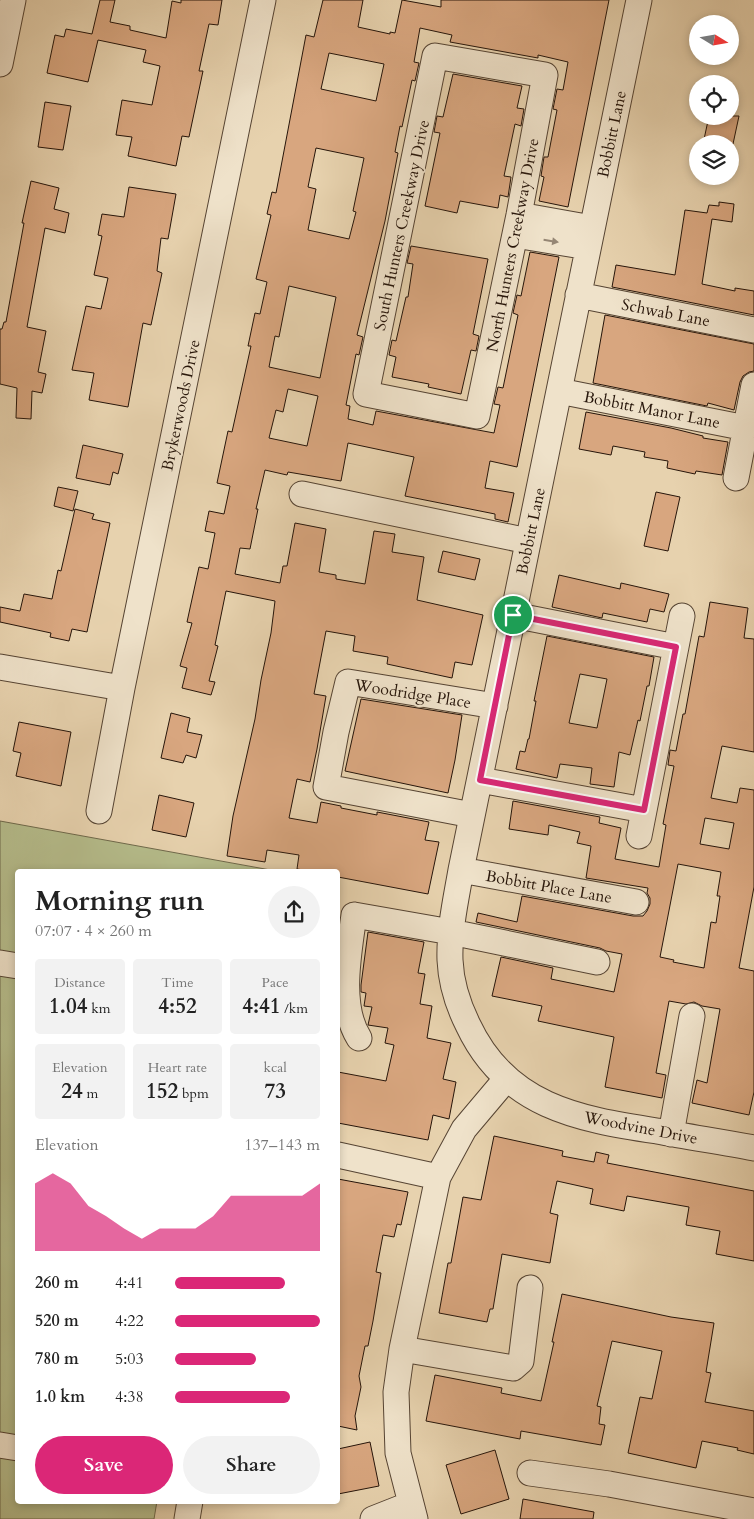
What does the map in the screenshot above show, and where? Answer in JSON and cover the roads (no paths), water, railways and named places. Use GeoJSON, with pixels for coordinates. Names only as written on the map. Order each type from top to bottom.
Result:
{"type":"FeatureCollection","features":[{"type":"Feature","properties":{"kind":"street"},"geometry":{"type":"LineString","coordinates":[[0,64],[13,0]]}},
{"type":"Feature","properties":{"kind":"street","name":"Brykerwoods Drive"},"geometry":{"type":"LineString","coordinates":[[98,811],[263,0]]}},
{"type":"Feature","properties":{"kind":"street","name":"Bobbitt Lane"},"geometry":{"type":"LineString","coordinates":[[507,1078],[481,1049],[463,1015],[452,977],[450,959],[451,932],[472,815],[639,0]]}},
{"type":"Feature","properties":{"kind":"street","name":"South Hunters Creekway Drive"},"geometry":{"type":"LineString","coordinates":[[477,416],[366,394],[436,56],[545,75]]}},
{"type":"Feature","properties":{"kind":"street","name":"North Hunters Creekway Drive"},"geometry":{"type":"LineString","coordinates":[[477,416],[517,225],[545,75]]}},
{"type":"Feature","properties":{"kind":"street"},"geometry":{"type":"LineString","coordinates":[[517,225],[590,237]]}},
{"type":"Feature","properties":{"kind":"street","name":"Schwab Lane"},"geometry":{"type":"LineString","coordinates":[[578,295],[754,330]]}},
{"type":"Feature","properties":{"kind":"street"},"geometry":{"type":"LineString","coordinates":[[736,478],[754,385]]}},
{"type":"Feature","properties":{"kind":"street","name":"Bobbitt Manor Lane"},"geometry":{"type":"LineString","coordinates":[[559,391],[746,428]]}},
{"type":"Feature","properties":{"kind":"street"},"geometry":{"type":"LineString","coordinates":[[302,494],[528,541]]}},
{"type":"Feature","properties":{"kind":"street"},"geometry":{"type":"LineString","coordinates":[[513,615],[676,647]]}},
{"type":"Feature","properties":{"kind":"street"},"geometry":{"type":"LineString","coordinates":[[639,836],[682,616]]}},
{"type":"Feature","properties":{"kind":"street"},"geometry":{"type":"LineString","coordinates":[[0,667],[122,688]]}},
{"type":"Feature","properties":{"kind":"street","name":"Woodridge Place"},"geometry":{"type":"LineString","coordinates":[[472,815],[326,787],[336,732],[348,682],[495,706]]}},
{"type":"Feature","properties":{"kind":"street"},"geometry":{"type":"LineString","coordinates":[[480,780],[644,810]]}},
{"type":"Feature","properties":{"kind":"street","name":"Bobbitt Place Lane"},"geometry":{"type":"LineString","coordinates":[[461,870],[636,902]]}},
{"type":"Feature","properties":{"kind":"street"},"geometry":{"type":"LineString","coordinates":[[359,1038],[352,1027],[348,1013],[349,952],[354,915],[451,932],[597,962]]}},
{"type":"Feature","properties":{"kind":"street"},"geometry":{"type":"LineString","coordinates":[[0,963],[15,966]]}},
{"type":"Feature","properties":{"kind":"street"},"geometry":{"type":"LineString","coordinates":[[670,1134],[692,1016]]}},
{"type":"Feature","properties":{"kind":"street"},"geometry":{"type":"LineString","coordinates":[[373,1519],[413,1511],[398,1453],[396,1392],[402,1349],[438,1177],[464,1129],[507,1078]]}},
{"type":"Feature","properties":{"kind":"street","name":"Woodvine Drive"},"geometry":{"type":"LineString","coordinates":[[507,1078],[520,1090],[535,1098],[568,1112],[606,1124],[754,1148]]}},
{"type":"Feature","properties":{"kind":"street"},"geometry":{"type":"LineString","coordinates":[[340,1155],[438,1177]]}},
{"type":"Feature","properties":{"kind":"street"},"geometry":{"type":"LineString","coordinates":[[402,1349],[513,1368],[521,1361],[530,1288]]}},
{"type":"Feature","properties":{"kind":"street"},"geometry":{"type":"LineString","coordinates":[[0,1445],[15,1448]]}},
{"type":"Feature","properties":{"kind":"street"},"geometry":{"type":"LineString","coordinates":[[530,1473],[609,1484],[754,1510]]}},
{"type":"Feature","properties":{"kind":"street"},"geometry":{"type":"LineString","coordinates":[[188,1519],[190,1504]]}}]}
